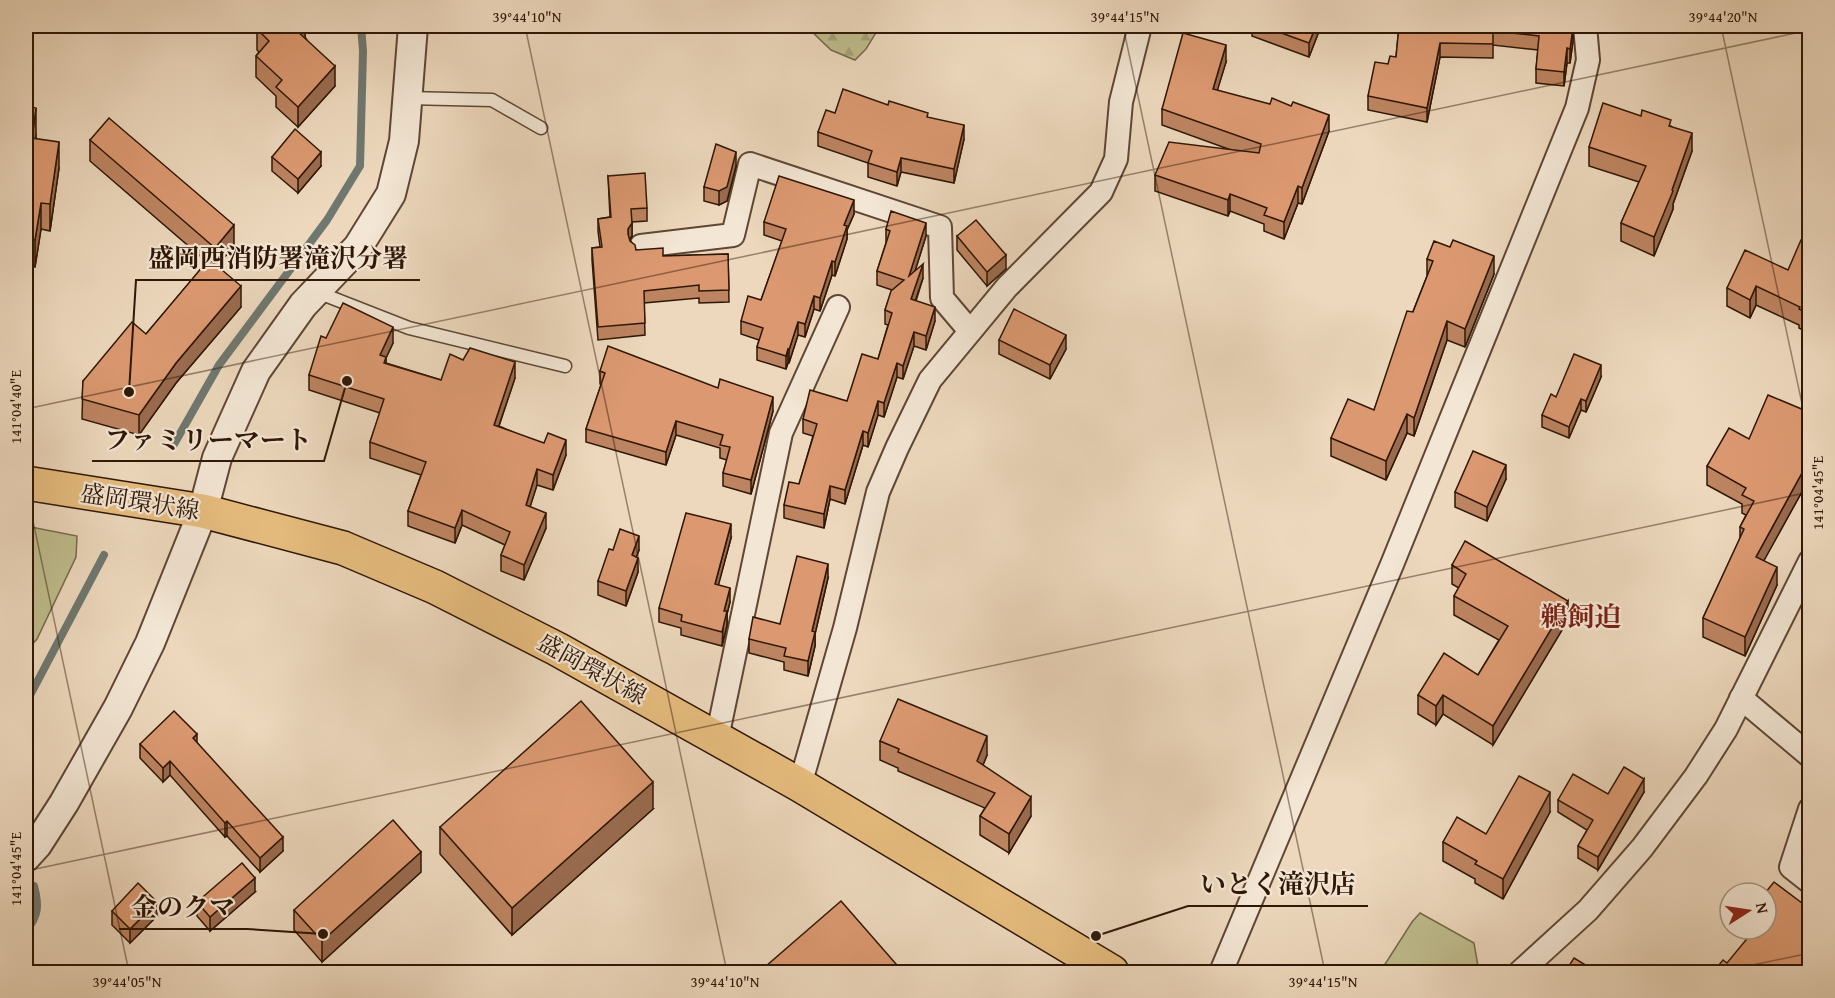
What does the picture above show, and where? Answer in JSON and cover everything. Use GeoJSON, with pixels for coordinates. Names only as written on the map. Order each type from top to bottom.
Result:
{"type":"FeatureCollection","features":[{"type":"Feature","properties":{"kind":"main road","name":"盛岡環状線"},"geometry":{"type":"LineString","coordinates":[[26,483],[202,511],[343,548],[435,587],[557,649],[800,785],[1112,972]]}},
{"type":"Feature","properties":{"kind":"street"},"geometry":{"type":"LineString","coordinates":[[26,857],[37,845],[64,803],[118,708],[150,642],[202,511],[217,458],[256,371],[303,305],[358,247],[391,194],[404,141],[413,26]]}},
{"type":"Feature","properties":{"kind":"street"},"geometry":{"type":"LineString","coordinates":[[800,785],[845,628],[878,492],[930,380],[1007,287],[1101,192],[1116,159],[1121,102],[1140,26]]}},
{"type":"Feature","properties":{"kind":"street"},"geometry":{"type":"LineString","coordinates":[[1221,972],[1393,562],[1576,108],[1588,60],[1585,26]]}},
{"type":"Feature","properties":{"kind":"street"},"geometry":{"type":"LineString","coordinates":[[641,246],[733,235],[750,164],[940,227],[942,298],[970,331]]}},
{"type":"Feature","properties":{"kind":"street"},"geometry":{"type":"LineString","coordinates":[[717,738],[781,433],[838,307]]}},
{"type":"Feature","properties":{"kind":"street"},"geometry":{"type":"LineString","coordinates":[[1520,972],[1588,910],[1642,848],[1696,776],[1726,729],[1809,561]]}},
{"type":"Feature","properties":{"kind":"street"},"geometry":{"type":"LineString","coordinates":[[1741,698],[1809,756]]}},
{"type":"Feature","properties":{"kind":"street"},"geometry":{"type":"LineString","coordinates":[[1809,809],[1791,867],[1809,882]]}},
{"type":"Feature","properties":{"kind":"lane"},"geometry":{"type":"LineString","coordinates":[[407,98],[492,100],[541,128]]}},
{"type":"Feature","properties":{"kind":"lane"},"geometry":{"type":"LineString","coordinates":[[316,291],[410,327],[565,366]]}},
{"type":"Feature","properties":{"kind":"green space"},"geometry":{"type":"Polygon","coordinates":[[[800,26],[880,26],[866,49],[855,60],[831,50],[808,28],[800,26]]]}},
{"type":"Feature","properties":{"kind":"green space"},"geometry":{"type":"Polygon","coordinates":[[[26,526],[77,536],[76,557],[37,639],[26,651],[26,526]]]}},
{"type":"Feature","properties":{"kind":"green space"},"geometry":{"type":"Polygon","coordinates":[[[1420,913],[1474,943],[1479,972],[1380,972],[1420,913]]]}},
{"type":"Feature","properties":{"kind":"building"},"geometry":{"type":"Polygon","coordinates":[[[260,26],[300,26],[296,30],[335,66],[298,107],[276,87],[282,80],[256,56],[269,41],[257,29],[260,26]]]}},
{"type":"Feature","properties":{"kind":"building"},"geometry":{"type":"Polygon","coordinates":[[[1262,26],[1316,26],[1309,43],[1262,26]]]}},
{"type":"Feature","properties":{"kind":"building"},"geometry":{"type":"Polygon","coordinates":[[[1399,26],[1573,27],[1564,72],[1536,69],[1539,36],[1493,31],[1493,44],[1440,43],[1427,108],[1368,96],[1375,62],[1388,64],[1390,56],[1396,57],[1399,26]]]}},
{"type":"Feature","properties":{"kind":"building"},"geometry":{"type":"Polygon","coordinates":[[[1183,33],[1226,45],[1213,89],[1270,104],[1272,98],[1291,106],[1293,102],[1329,115],[1302,188],[1298,186],[1284,222],[1264,215],[1267,208],[1230,194],[1228,200],[1155,175],[1169,142],[1259,153],[1261,144],[1162,109],[1183,33]]]}},
{"type":"Feature","properties":{"kind":"building"},"geometry":{"type":"Polygon","coordinates":[[[843,89],[888,105],[889,101],[928,113],[927,117],[964,125],[954,169],[901,158],[897,172],[868,163],[872,151],[818,132],[826,110],[835,113],[843,89]]]}},
{"type":"Feature","properties":{"kind":"building"},"geometry":{"type":"Polygon","coordinates":[[[1603,103],[1641,116],[1642,110],[1671,120],[1669,126],[1692,133],[1673,191],[1654,237],[1621,223],[1646,166],[1589,147],[1603,103]]]}},
{"type":"Feature","properties":{"kind":"building"},"geometry":{"type":"Polygon","coordinates":[[[26,106],[36,108],[32,138],[59,142],[50,204],[41,203],[35,240],[26,239],[26,106]]]}},
{"type":"Feature","properties":{"kind":"building"},"geometry":{"type":"Polygon","coordinates":[[[109,118],[234,225],[215,248],[90,140],[109,118]]]}},
{"type":"Feature","properties":{"kind":"building"},"geometry":{"type":"Polygon","coordinates":[[[295,129],[321,152],[298,179],[272,157],[295,129]]]}},
{"type":"Feature","properties":{"kind":"building"},"geometry":{"type":"Polygon","coordinates":[[[716,144],[736,152],[727,187],[719,191],[704,187],[716,144]]]}},
{"type":"Feature","properties":{"kind":"building"},"geometry":{"type":"Polygon","coordinates":[[[645,173],[647,208],[631,209],[632,223],[628,229],[630,241],[635,245],[636,250],[663,248],[663,256],[728,254],[729,290],[699,291],[699,285],[644,291],[645,323],[598,327],[592,248],[602,247],[598,219],[611,217],[608,176],[645,173]]]}},
{"type":"Feature","properties":{"kind":"building"},"geometry":{"type":"Polygon","coordinates":[[[779,176],[854,200],[844,225],[847,226],[835,262],[832,261],[820,298],[814,296],[805,324],[798,322],[786,356],[757,347],[763,328],[741,321],[748,296],[761,300],[786,229],[764,222],[779,176]]]}},
{"type":"Feature","properties":{"kind":"building"},"geometry":{"type":"Polygon","coordinates":[[[891,211],[926,223],[909,276],[923,264],[911,299],[935,307],[926,336],[914,332],[903,366],[897,363],[884,403],[878,401],[868,433],[863,431],[845,490],[830,486],[824,514],[784,505],[789,482],[799,484],[817,424],[803,419],[810,390],[847,401],[862,354],[878,359],[892,313],[885,310],[891,291],[904,280],[877,271],[890,231],[886,229],[891,211]]]}},
{"type":"Feature","properties":{"kind":"building"},"geometry":{"type":"Polygon","coordinates":[[[976,220],[1006,255],[987,272],[957,236],[976,220]]]}},
{"type":"Feature","properties":{"kind":"building"},"geometry":{"type":"Polygon","coordinates":[[[1453,240],[1494,256],[1465,329],[1447,321],[1414,418],[1407,414],[1386,461],[1331,438],[1348,399],[1374,410],[1407,311],[1413,312],[1433,261],[1427,259],[1434,241],[1450,247],[1453,240]]]}},
{"type":"Feature","properties":{"kind":"building"},"geometry":{"type":"Polygon","coordinates":[[[1801,240],[1809,244],[1809,314],[1799,309],[1800,307],[1756,286],[1750,300],[1727,288],[1745,250],[1788,270],[1801,240]]]}},
{"type":"Feature","properties":{"kind":"building"},"geometry":{"type":"Polygon","coordinates":[[[209,259],[241,286],[176,363],[139,415],[82,399],[83,381],[132,322],[146,334],[209,259]]]}},
{"type":"Feature","properties":{"kind":"building"},"geometry":{"type":"Polygon","coordinates":[[[343,303],[393,327],[380,355],[386,357],[384,363],[441,380],[450,354],[463,360],[470,348],[515,362],[494,425],[544,443],[548,433],[566,440],[553,475],[537,469],[526,505],[546,513],[524,565],[501,555],[510,532],[462,510],[455,528],[408,511],[426,462],[370,442],[384,399],[309,375],[321,336],[326,338],[343,303]]]}},
{"type":"Feature","properties":{"kind":"building"},"geometry":{"type":"Polygon","coordinates":[[[1014,309],[1066,335],[1050,365],[999,340],[1014,309]]]}},
{"type":"Feature","properties":{"kind":"building"},"geometry":{"type":"Polygon","coordinates":[[[608,346],[718,388],[720,379],[773,397],[751,480],[723,473],[730,447],[720,445],[723,435],[676,421],[666,452],[586,429],[605,373],[600,371],[608,346]]]}},
{"type":"Feature","properties":{"kind":"building"},"geometry":{"type":"Polygon","coordinates":[[[1574,354],[1601,365],[1586,401],[1581,399],[1569,427],[1542,415],[1551,394],[1556,397],[1574,354]]]}},
{"type":"Feature","properties":{"kind":"building"},"geometry":{"type":"Polygon","coordinates":[[[1768,395],[1804,410],[1809,398],[1809,460],[1756,557],[1777,567],[1745,637],[1703,618],[1744,529],[1740,527],[1754,501],[1742,495],[1746,488],[1707,466],[1729,428],[1749,439],[1768,395]]]}},
{"type":"Feature","properties":{"kind":"building"},"geometry":{"type":"Polygon","coordinates":[[[1473,451],[1506,465],[1487,507],[1455,492],[1473,451]]]}},
{"type":"Feature","properties":{"kind":"building"},"geometry":{"type":"Polygon","coordinates":[[[686,513],[731,524],[715,584],[730,588],[722,632],[681,621],[682,615],[659,608],[686,513]]]}},
{"type":"Feature","properties":{"kind":"building"},"geometry":{"type":"Polygon","coordinates":[[[620,529],[639,536],[632,555],[638,558],[626,591],[598,581],[609,549],[613,550],[620,529]]]}},
{"type":"Feature","properties":{"kind":"building"},"geometry":{"type":"Polygon","coordinates":[[[1465,541],[1568,601],[1493,726],[1443,695],[1436,706],[1418,695],[1444,653],[1478,675],[1508,626],[1454,596],[1466,574],[1452,565],[1465,541]]]}},
{"type":"Feature","properties":{"kind":"building"},"geometry":{"type":"Polygon","coordinates":[[[797,556],[828,564],[812,631],[815,632],[808,661],[784,656],[786,648],[749,639],[753,617],[780,624],[797,556]]]}},
{"type":"Feature","properties":{"kind":"building"},"geometry":{"type":"Polygon","coordinates":[[[898,699],[987,736],[977,761],[1031,797],[1009,834],[980,816],[995,793],[898,752],[899,749],[880,741],[898,699]]]}},
{"type":"Feature","properties":{"kind":"building"},"geometry":{"type":"Polygon","coordinates":[[[581,701],[653,782],[512,908],[440,827],[581,701]]]}},
{"type":"Feature","properties":{"kind":"building"},"geometry":{"type":"Polygon","coordinates":[[[174,711],[197,734],[193,738],[283,837],[260,858],[227,821],[225,823],[170,761],[163,768],[140,744],[174,711]]]}},
{"type":"Feature","properties":{"kind":"building"},"geometry":{"type":"Polygon","coordinates":[[[1624,767],[1644,779],[1598,857],[1578,846],[1593,820],[1558,800],[1573,774],[1608,794],[1624,767]]]}},
{"type":"Feature","properties":{"kind":"building"},"geometry":{"type":"Polygon","coordinates":[[[1519,776],[1550,792],[1503,879],[1475,864],[1477,861],[1443,842],[1457,817],[1486,834],[1519,776]]]}},
{"type":"Feature","properties":{"kind":"building"},"geometry":{"type":"Polygon","coordinates":[[[393,820],[421,852],[322,941],[294,910],[393,820]]]}},
{"type":"Feature","properties":{"kind":"building"},"geometry":{"type":"Polygon","coordinates":[[[242,863],[255,878],[210,917],[197,902],[242,863]]]}},
{"type":"Feature","properties":{"kind":"building"},"geometry":{"type":"Polygon","coordinates":[[[138,883],[157,902],[130,929],[112,911],[138,883]]]}},
{"type":"Feature","properties":{"kind":"building"},"geometry":{"type":"Polygon","coordinates":[[[1778,885],[1802,903],[1806,898],[1809,900],[1809,972],[1757,972],[1752,969],[1749,972],[1713,972],[1723,960],[1727,963],[1745,941],[1778,941],[1778,885]]]}},
{"type":"Feature","properties":{"kind":"building"},"geometry":{"type":"Polygon","coordinates":[[[841,901],[903,972],[759,972],[841,901]]]}},
{"type":"Feature","properties":{"kind":"building"},"geometry":{"type":"Polygon","coordinates":[[[1574,958],[1597,972],[1565,972],[1574,958]]]}},
{"type":"Feature","properties":{"kind":"waterway"},"geometry":{"type":"LineString","coordinates":[[173,446],[219,365],[327,220],[360,166],[363,51],[361,26]]}},
{"type":"Feature","properties":{"kind":"waterway"},"geometry":{"type":"LineString","coordinates":[[26,703],[104,555]]}},
{"type":"Feature","properties":{"kind":"waterway"},"geometry":{"type":"LineString","coordinates":[[26,931],[37,910],[34,886]]}},
{"type":"Feature","properties":{"kind":"place","name":"ファミリーマート"},"geometry":{"type":"Point","coordinates":[347,381]}},
{"type":"Feature","properties":{"kind":"place","name":"盛岡西消防署滝沢分署"},"geometry":{"type":"Point","coordinates":[129,392]}},
{"type":"Feature","properties":{"kind":"place","name":"金のクマ"},"geometry":{"type":"Point","coordinates":[323,934]}},
{"type":"Feature","properties":{"kind":"place","name":"いとく滝沢店"},"geometry":{"type":"Point","coordinates":[1096,936]}},
{"type":"Feature","properties":{"kind":"district","name":"鵜飼迫"},"geometry":{"type":"Point","coordinates":[1581,617]}}]}
